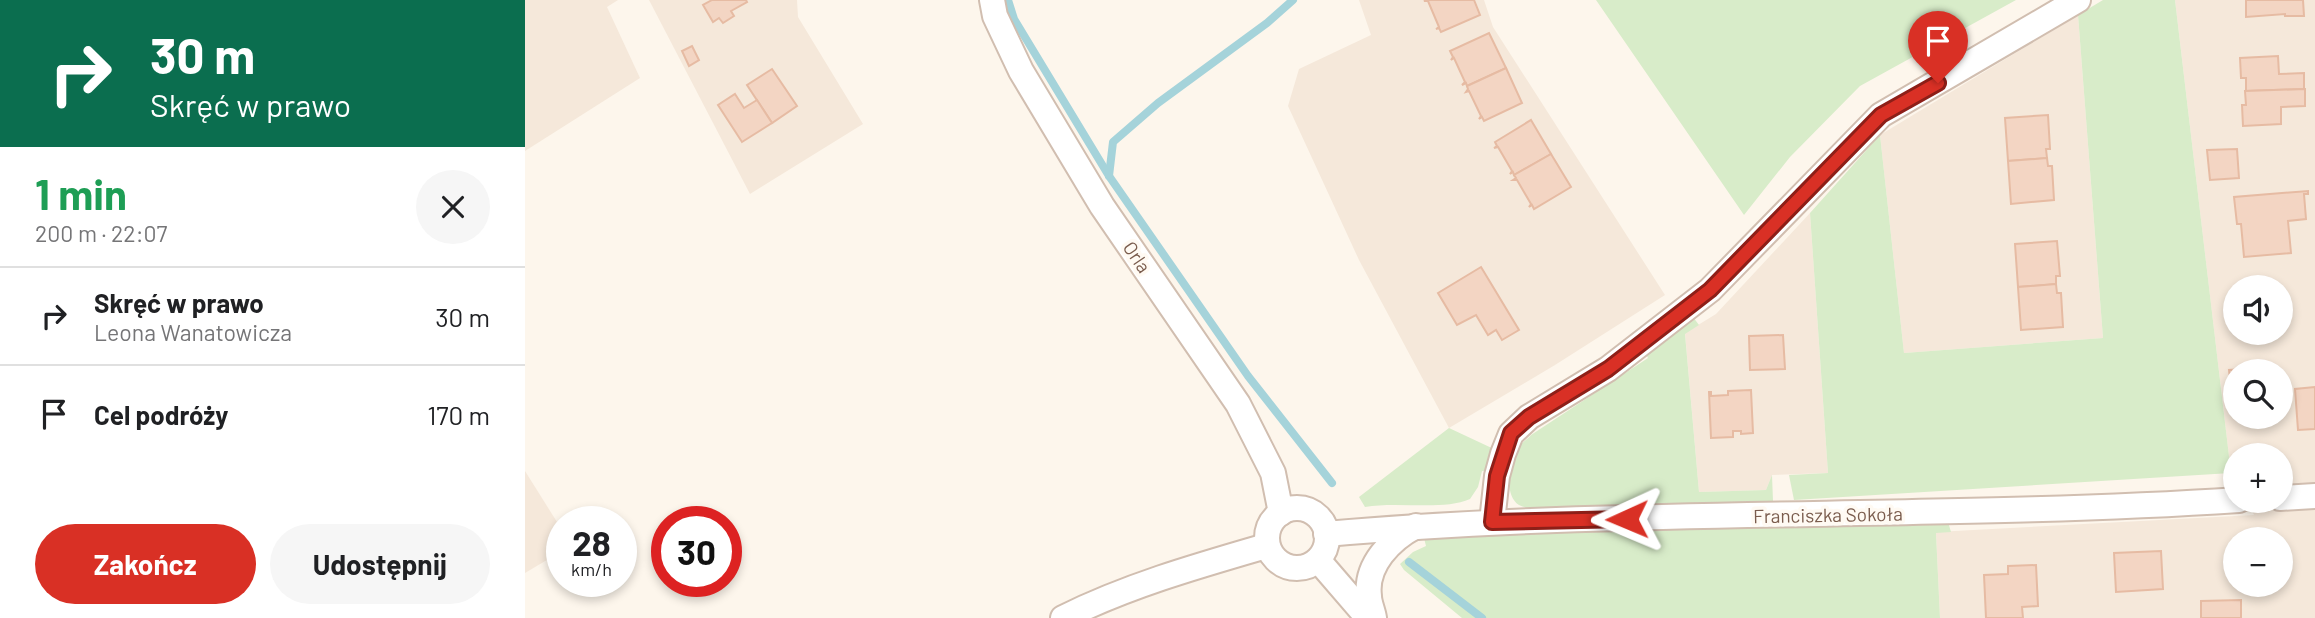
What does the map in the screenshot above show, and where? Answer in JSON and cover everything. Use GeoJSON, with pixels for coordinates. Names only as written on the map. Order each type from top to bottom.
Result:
{"type":"FeatureCollection","features":[{"type":"Feature","properties":{"kind":"street","name":"Orla"},"geometry":{"type":"LineString","coordinates":[[992,0],[995,16],[1021,71],[1102,206],[1238,404],[1273,473],[1281,513]]}},
{"type":"Feature","properties":{"kind":"street"},"geometry":{"type":"LineString","coordinates":[[1492,522],[1497,476],[1511,433],[1529,417],[1608,369],[1710,290],[1881,115],[2078,0]]}},
{"type":"Feature","properties":{"kind":"street"},"geometry":{"type":"LineString","coordinates":[[2293,497],[2315,496]]}},
{"type":"Feature","properties":{"kind":"street","name":"Franciszka Sokoła"},"geometry":{"type":"LineString","coordinates":[[1327,534],[1492,522],[2114,509],[2223,501]]}},
{"type":"Feature","properties":{"kind":"street"},"geometry":{"type":"LineString","coordinates":[[1301,508],[1311,511],[1324,525],[1327,534],[1324,552],[1318,560],[1301,568],[1291,568],[1274,557],[1266,546],[1266,534],[1273,520],[1281,513],[1301,508]]}},
{"type":"Feature","properties":{"kind":"street"},"geometry":{"type":"LineString","coordinates":[[1374,618],[1368,595],[1379,557],[1399,535],[1416,526]]}},
{"type":"Feature","properties":{"kind":"street"},"geometry":{"type":"LineString","coordinates":[[1063,618],[1090,605],[1174,574],[1266,546]]}},
{"type":"Feature","properties":{"kind":"street"},"geometry":{"type":"LineString","coordinates":[[1318,560],[1368,618]]}},
{"type":"Feature","properties":{"kind":"shaded area"},"geometry":{"type":"Polygon","coordinates":[[[525,0],[618,0],[607,7],[640,78],[525,151],[525,0]]]}},
{"type":"Feature","properties":{"kind":"shaded area"},"geometry":{"type":"Polygon","coordinates":[[[649,0],[797,0],[798,17],[863,124],[750,194],[649,0]]]}},
{"type":"Feature","properties":{"kind":"shaded area"},"geometry":{"type":"Polygon","coordinates":[[[1359,0],[1484,0],[1493,27],[1665,295],[1449,428],[1359,260],[1288,106],[1299,69],[1371,35],[1359,0]]]}},
{"type":"Feature","properties":{"kind":"shaded area"},"geometry":{"type":"Polygon","coordinates":[[[2175,0],[2315,0],[2315,618],[1940,618],[1936,532],[2254,515],[2253,513],[2293,513],[2293,443],[2227,443],[2226,429],[2293,429],[2293,359],[2223,359],[2223,405],[2175,0]]]}},
{"type":"Feature","properties":{"kind":"shaded area"},"geometry":{"type":"Polygon","coordinates":[[[2078,15],[2103,338],[1904,353],[1880,135],[2078,15]]]}},
{"type":"Feature","properties":{"kind":"shaded area"},"geometry":{"type":"Polygon","coordinates":[[[1810,213],[1828,473],[1772,475],[1766,490],[1699,492],[1685,333],[1716,314],[1810,213]]]}},
{"type":"Feature","properties":{"kind":"shaded area"},"geometry":{"type":"Polygon","coordinates":[[[525,471],[547,506],[546,561],[525,573],[525,471]]]}},
{"type":"Feature","properties":{"kind":"green space"},"geometry":{"type":"Polygon","coordinates":[[[1596,0],[2016,0],[1860,86],[1790,157],[1744,215],[1596,0]]]}},
{"type":"Feature","properties":{"kind":"green space"},"geometry":{"type":"Polygon","coordinates":[[[2103,0],[2175,0],[2223,405],[2223,429],[2226,429],[2227,443],[2223,443],[2223,473],[1794,500],[1789,475],[1828,473],[1810,213],[1880,135],[1904,353],[2103,338],[2078,15],[2103,0]]]}},
{"type":"Feature","properties":{"kind":"green space"},"geometry":{"type":"Polygon","coordinates":[[[1693,317],[1699,325],[1685,334],[1699,492],[1766,490],[1772,475],[1773,501],[1542,508],[1519,505],[1511,494],[1509,477],[1515,453],[1522,444],[1531,435],[1648,358],[1646,354],[1693,317]]]}},
{"type":"Feature","properties":{"kind":"green space"},"geometry":{"type":"Polygon","coordinates":[[[1449,428],[1496,450],[1490,472],[1482,471],[1478,487],[1470,499],[1447,504],[1365,507],[1359,497],[1449,428]]]}},
{"type":"Feature","properties":{"kind":"green space"},"geometry":{"type":"Polygon","coordinates":[[[1941,518],[1948,522],[1951,532],[1936,533],[1940,618],[1462,618],[1400,564],[1413,552],[1426,546],[1424,538],[1941,518]]]}},
{"type":"Feature","properties":{"kind":"building"},"geometry":{"type":"Polygon","coordinates":[[[712,0],[747,2],[731,11],[734,16],[723,23],[719,18],[713,22],[703,5],[712,0]]]}},
{"type":"Feature","properties":{"kind":"building"},"geometry":{"type":"Polygon","coordinates":[[[1474,0],[1480,15],[1441,32],[1439,28],[1436,29],[1439,27],[1428,1],[1424,1],[1474,0]]]}},
{"type":"Feature","properties":{"kind":"building"},"geometry":{"type":"Polygon","coordinates":[[[2246,0],[2303,0],[2304,16],[2285,14],[2246,17],[2246,0]]]}},
{"type":"Feature","properties":{"kind":"building"},"geometry":{"type":"Polygon","coordinates":[[[1489,33],[1506,68],[1467,86],[1466,83],[1462,85],[1465,82],[1454,58],[1451,60],[1453,57],[1450,51],[1489,33]]]}},
{"type":"Feature","properties":{"kind":"building"},"geometry":{"type":"Polygon","coordinates":[[[692,46],[699,60],[689,66],[682,51],[692,46]]]}},
{"type":"Feature","properties":{"kind":"building"},"geometry":{"type":"Polygon","coordinates":[[[2278,56],[2279,74],[2304,73],[2304,89],[2246,91],[2246,78],[2241,78],[2240,58],[2278,56]]]}},
{"type":"Feature","properties":{"kind":"building"},"geometry":{"type":"Polygon","coordinates":[[[1506,68],[1522,103],[1484,121],[1482,117],[1479,119],[1481,116],[1469,91],[1466,92],[1467,86],[1506,68]]]}},
{"type":"Feature","properties":{"kind":"building"},"geometry":{"type":"Polygon","coordinates":[[[772,69],[797,106],[772,123],[747,85],[772,69]]]}},
{"type":"Feature","properties":{"kind":"building"},"geometry":{"type":"Polygon","coordinates":[[[2305,89],[2305,106],[2281,107],[2281,124],[2243,126],[2242,105],[2246,105],[2245,91],[2305,89]]]}},
{"type":"Feature","properties":{"kind":"building"},"geometry":{"type":"Polygon","coordinates":[[[735,94],[744,108],[757,100],[772,123],[742,142],[718,105],[735,94]]]}},
{"type":"Feature","properties":{"kind":"building"},"geometry":{"type":"Polygon","coordinates":[[[2048,115],[2050,149],[2046,149],[2047,158],[2008,161],[2005,118],[2048,115]]]}},
{"type":"Feature","properties":{"kind":"building"},"geometry":{"type":"Polygon","coordinates":[[[1531,120],[1551,154],[1514,175],[1513,172],[1510,174],[1512,171],[1498,147],[1494,148],[1497,146],[1495,142],[1531,120]]]}},
{"type":"Feature","properties":{"kind":"building"},"geometry":{"type":"Polygon","coordinates":[[[2237,149],[2239,178],[2210,180],[2207,150],[2237,149]]]}},
{"type":"Feature","properties":{"kind":"building"},"geometry":{"type":"Polygon","coordinates":[[[1551,154],[1571,187],[1534,209],[1532,205],[1529,207],[1531,204],[1517,180],[1513,180],[1516,178],[1514,175],[1551,154]]]}},
{"type":"Feature","properties":{"kind":"building"},"geometry":{"type":"Polygon","coordinates":[[[2047,158],[2048,166],[2052,166],[2054,200],[2011,204],[2008,161],[2047,158]]]}},
{"type":"Feature","properties":{"kind":"building"},"geometry":{"type":"Polygon","coordinates":[[[2308,191],[2308,194],[2304,194],[2306,219],[2288,221],[2291,253],[2244,257],[2241,224],[2237,224],[2234,197],[2308,191]]]}},
{"type":"Feature","properties":{"kind":"building"},"geometry":{"type":"Polygon","coordinates":[[[2057,241],[2060,276],[2056,276],[2056,284],[2018,287],[2015,244],[2057,241]]]}},
{"type":"Feature","properties":{"kind":"building"},"geometry":{"type":"Polygon","coordinates":[[[1481,267],[1519,330],[1502,340],[1496,330],[1488,335],[1476,315],[1457,325],[1438,293],[1481,267]]]}},
{"type":"Feature","properties":{"kind":"building"},"geometry":{"type":"Polygon","coordinates":[[[2056,284],[2057,293],[2061,293],[2063,327],[2021,330],[2018,287],[2056,284]]]}},
{"type":"Feature","properties":{"kind":"building"},"geometry":{"type":"Polygon","coordinates":[[[1783,335],[1785,369],[1750,370],[1749,336],[1783,335]]]}},
{"type":"Feature","properties":{"kind":"building"},"geometry":{"type":"Polygon","coordinates":[[[2315,387],[2315,429],[2298,430],[2295,389],[2315,387]]]}},
{"type":"Feature","properties":{"kind":"building"},"geometry":{"type":"Polygon","coordinates":[[[1751,390],[1753,433],[1741,434],[1741,431],[1733,431],[1733,437],[1711,438],[1709,392],[1711,396],[1728,395],[1728,391],[1751,390]]]}},
{"type":"Feature","properties":{"kind":"building"},"geometry":{"type":"Polygon","coordinates":[[[2161,551],[2163,589],[2116,592],[2114,553],[2161,551]]]}},
{"type":"Feature","properties":{"kind":"building"},"geometry":{"type":"Polygon","coordinates":[[[2036,565],[2038,606],[2022,607],[2023,618],[1986,618],[1984,575],[2008,574],[2008,566],[2036,565]]]}},
{"type":"Feature","properties":{"kind":"building"},"geometry":{"type":"Polygon","coordinates":[[[2241,600],[2241,618],[2201,618],[2201,601],[2241,600]]]}},
{"type":"Feature","properties":{"kind":"waterway"},"geometry":{"type":"LineString","coordinates":[[1008,0],[1014,19],[1109,176],[1248,376],[1332,483]]}},
{"type":"Feature","properties":{"kind":"waterway"},"geometry":{"type":"LineString","coordinates":[[1109,176],[1113,142],[1158,103],[1267,23],[1293,0]]}},
{"type":"Feature","properties":{"kind":"waterway"},"geometry":{"type":"LineString","coordinates":[[1409,562],[1482,618]]}},
{"type":"Feature","properties":{"kind":"route"},"geometry":{"type":"LineString","coordinates":[[1627,519],[1492,522],[1497,476],[1511,433],[1529,417],[1608,369],[1710,290],[1881,115],[1938,83]]}}]}
